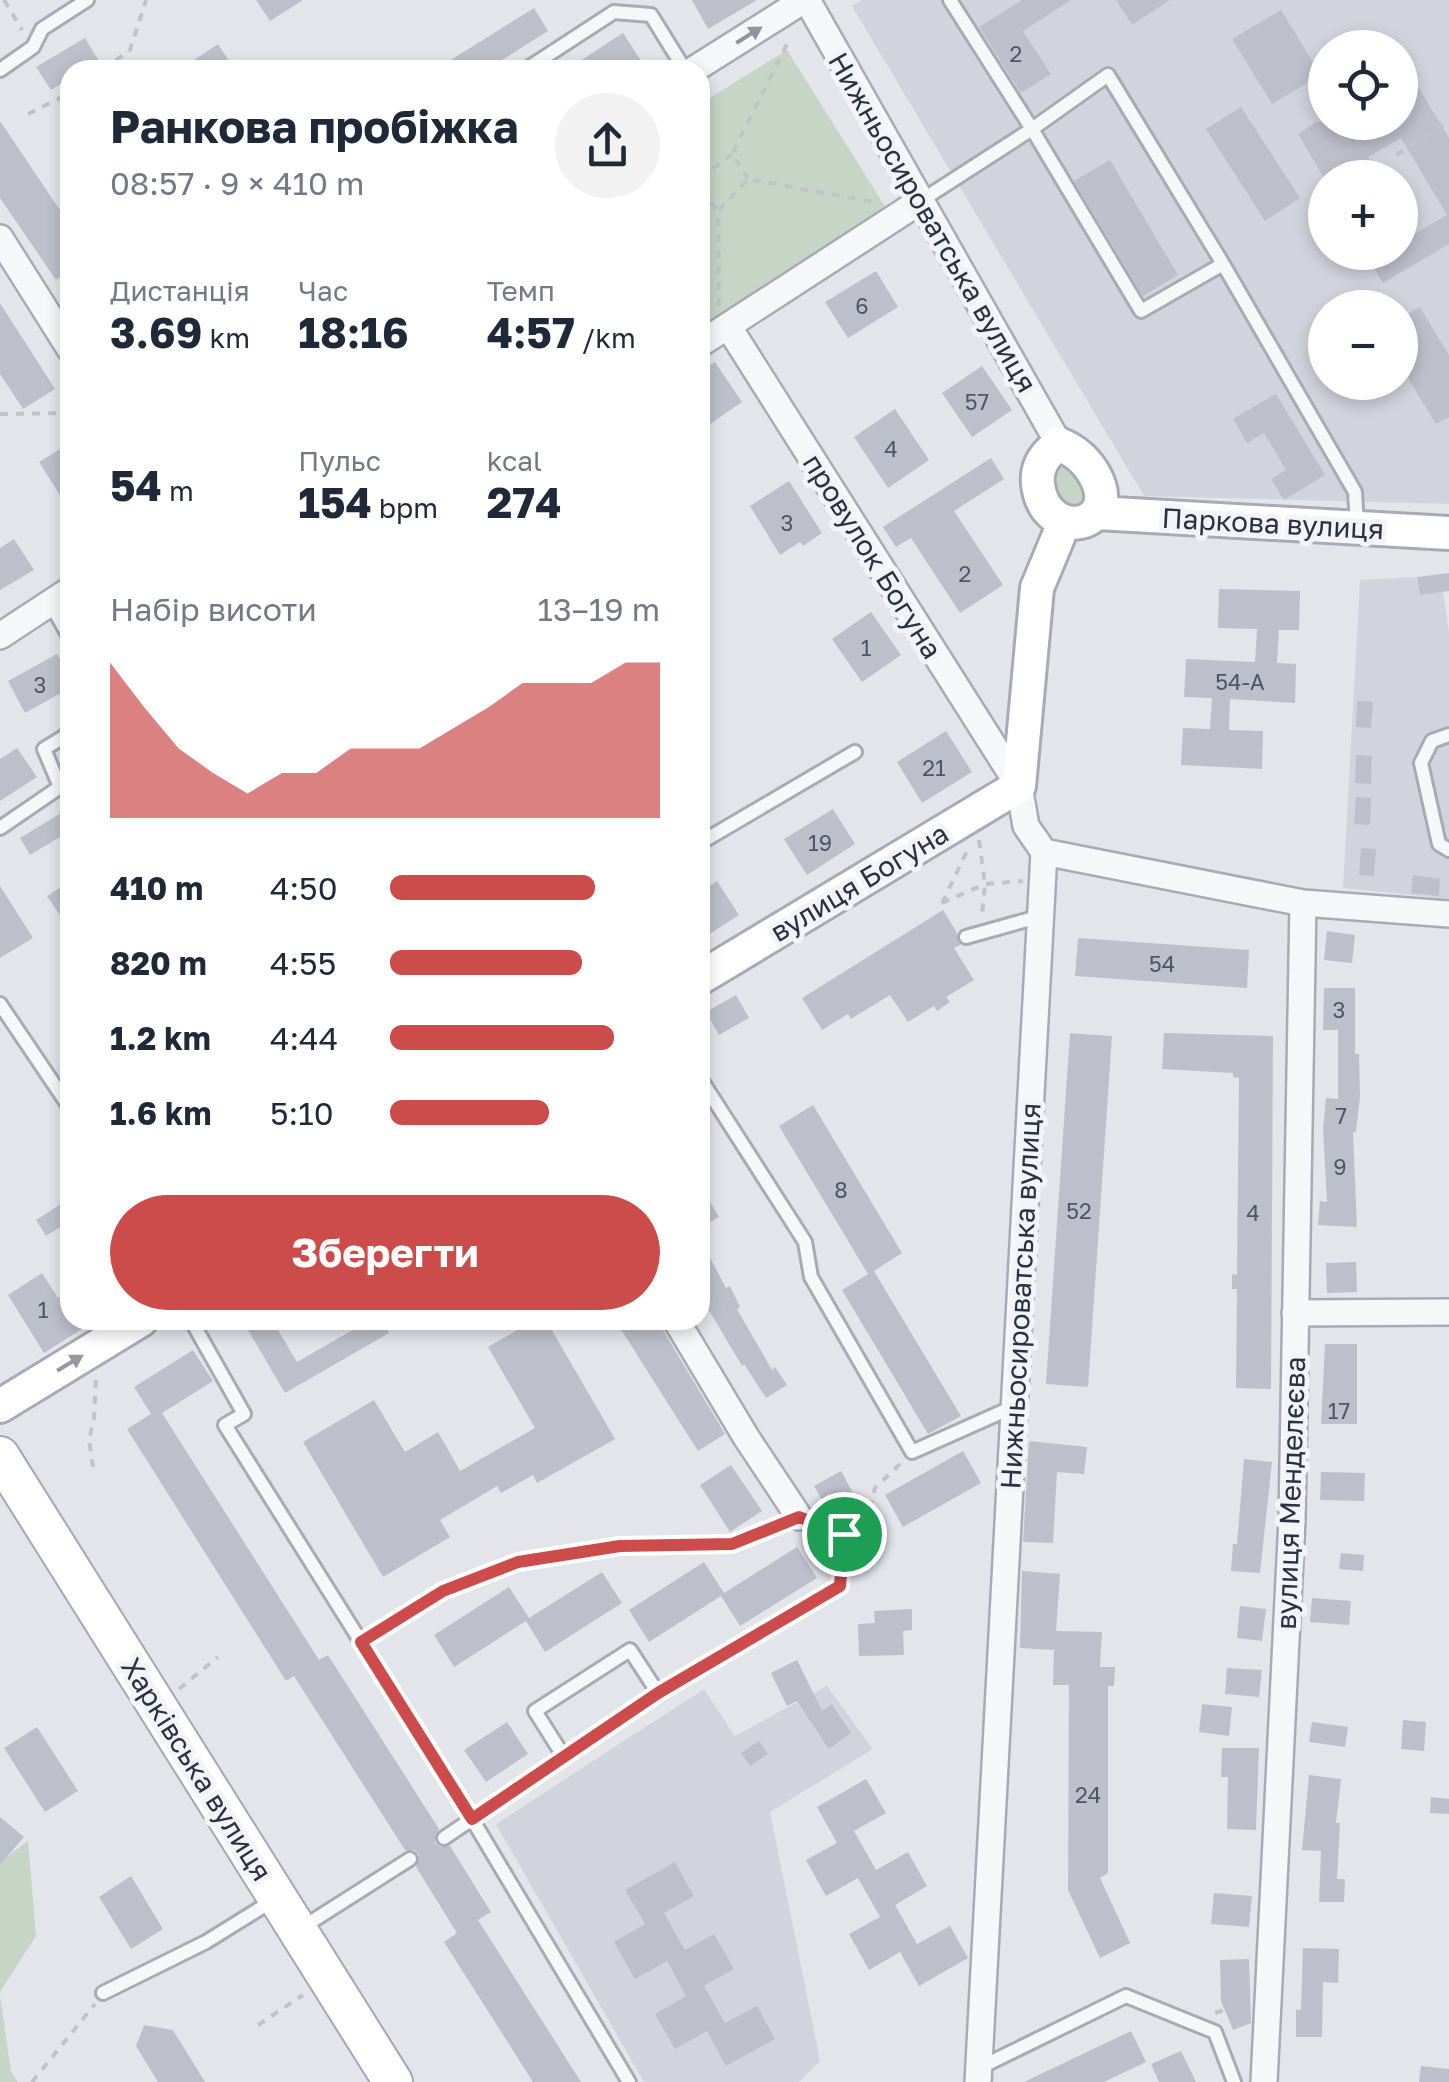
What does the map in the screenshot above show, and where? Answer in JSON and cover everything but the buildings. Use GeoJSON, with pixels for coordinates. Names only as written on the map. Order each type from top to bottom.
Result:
{"type":"FeatureCollection","features":[{"type":"Feature","properties":{"kind":"main road","name":"Нижньосироватська вулиця"},"geometry":{"type":"LineString","coordinates":[[1058,444],[1087,462],[1100,484],[1102,501],[1098,513]]}},
{"type":"Feature","properties":{"kind":"main road"},"geometry":{"type":"LineString","coordinates":[[1058,444],[1040,465],[1038,481],[1048,511],[1064,523],[1080,523],[1098,513]]}},
{"type":"Feature","properties":{"kind":"main road","name":"Паркова вулиця"},"geometry":{"type":"LineString","coordinates":[[1098,513],[1449,533]]}},
{"type":"Feature","properties":{"kind":"main road","name":"Нижньосироватська вулиця"},"geometry":{"type":"LineString","coordinates":[[1019,786],[1037,588],[1064,523]]}},
{"type":"Feature","properties":{"kind":"main road","name":"вулиця Богуна"},"geometry":{"type":"LineString","coordinates":[[710,972],[1019,786]]}},
{"type":"Feature","properties":{"kind":"main road"},"geometry":{"type":"LineString","coordinates":[[0,1406],[124,1330]]}},
{"type":"Feature","properties":{"kind":"main road","name":"Харківська вулиця"},"geometry":{"type":"LineString","coordinates":[[0,1456],[394,2082]]}},
{"type":"Feature","properties":{"kind":"street"},"geometry":{"type":"LineString","coordinates":[[709,60],[805,0]]}},
{"type":"Feature","properties":{"kind":"street","name":"Нижньосироватська вулиця"},"geometry":{"type":"LineString","coordinates":[[805,0],[1058,444]]}},
{"type":"Feature","properties":{"kind":"street"},"geometry":{"type":"LineString","coordinates":[[710,334],[723,320],[922,200]]}},
{"type":"Feature","properties":{"kind":"street"},"geometry":{"type":"LineString","coordinates":[[0,238],[60,334]]}},
{"type":"Feature","properties":{"kind":"street","name":"провулок Богуна"},"geometry":{"type":"LineString","coordinates":[[723,320],[1019,786]]}},
{"type":"Feature","properties":{"kind":"street"},"geometry":{"type":"LineString","coordinates":[[0,636],[60,597]]}},
{"type":"Feature","properties":{"kind":"street","name":"Нижньосироватська вулиця"},"geometry":{"type":"LineString","coordinates":[[978,2075],[1044,852],[1026,826],[1019,786]]}},
{"type":"Feature","properties":{"kind":"street"},"geometry":{"type":"LineString","coordinates":[[1044,852],[1303,903],[1449,914]]}},
{"type":"Feature","properties":{"kind":"street","name":"вулиця Менделєєва"},"geometry":{"type":"LineString","coordinates":[[1264,2082],[1292,1520],[1303,903]]}},
{"type":"Feature","properties":{"kind":"street"},"geometry":{"type":"LineString","coordinates":[[1295,1313],[1449,1312]]}},
{"type":"Feature","properties":{"kind":"street"},"geometry":{"type":"LineString","coordinates":[[682,1330],[799,1517]]}},
{"type":"Feature","properties":{"kind":"lane"},"geometry":{"type":"LineString","coordinates":[[0,70],[33,48],[42,29],[87,0]]}},
{"type":"Feature","properties":{"kind":"lane"},"geometry":{"type":"LineString","coordinates":[[950,0],[1141,311],[1223,264]]}},
{"type":"Feature","properties":{"kind":"lane"},"geometry":{"type":"LineString","coordinates":[[540,60],[614,12],[651,15],[679,60]]}},
{"type":"Feature","properties":{"kind":"lane"},"geometry":{"type":"LineString","coordinates":[[922,200],[1108,75],[1355,492],[1357,528]]}},
{"type":"Feature","properties":{"kind":"lane"},"geometry":{"type":"LineString","coordinates":[[1449,735],[1432,740],[1421,762],[1439,844],[1449,850]]}},
{"type":"Feature","properties":{"kind":"lane"},"geometry":{"type":"LineString","coordinates":[[0,828],[60,787],[44,749],[60,739]]}},
{"type":"Feature","properties":{"kind":"lane"},"geometry":{"type":"LineString","coordinates":[[710,837],[855,752]]}},
{"type":"Feature","properties":{"kind":"lane"},"geometry":{"type":"LineString","coordinates":[[966,937],[1041,916]]}},
{"type":"Feature","properties":{"kind":"lane"},"geometry":{"type":"LineString","coordinates":[[0,1004],[60,1093]]}},
{"type":"Feature","properties":{"kind":"lane"},"geometry":{"type":"LineString","coordinates":[[710,1094],[805,1242],[811,1277],[912,1452],[1014,1406]]}},
{"type":"Feature","properties":{"kind":"lane"},"geometry":{"type":"LineString","coordinates":[[198,1330],[244,1414],[225,1425],[472,1819],[629,2082]]}},
{"type":"Feature","properties":{"kind":"lane"},"geometry":{"type":"LineString","coordinates":[[361,1642],[443,1591],[518,1562],[620,1546],[732,1544],[799,1517]]}},
{"type":"Feature","properties":{"kind":"lane"},"geometry":{"type":"LineString","coordinates":[[444,1838],[564,1757],[658,1693],[630,1650],[535,1711],[564,1757]]}},
{"type":"Feature","properties":{"kind":"lane"},"geometry":{"type":"LineString","coordinates":[[298,1930],[410,1859]]}},
{"type":"Feature","properties":{"kind":"lane"},"geometry":{"type":"LineString","coordinates":[[103,1993],[206,1942],[278,1897]]}},
{"type":"Feature","properties":{"kind":"lane"},"geometry":{"type":"LineString","coordinates":[[978,2075],[1126,1996],[1215,2032],[1234,2082]]}},
{"type":"Feature","properties":{"kind":"path"},"geometry":{"type":"LineString","coordinates":[[4,0],[17,21]]}},
{"type":"Feature","properties":{"kind":"path"},"geometry":{"type":"LineString","coordinates":[[116,60],[130,50],[146,0]]}},
{"type":"Feature","properties":{"kind":"path"},"geometry":{"type":"LineString","coordinates":[[710,170],[732,154],[790,38]]}},
{"type":"Feature","properties":{"kind":"path"},"geometry":{"type":"LineString","coordinates":[[28,114],[60,99]]}},
{"type":"Feature","properties":{"kind":"path"},"geometry":{"type":"LineString","coordinates":[[1396,155],[1449,121]]}},
{"type":"Feature","properties":{"kind":"path"},"geometry":{"type":"LineString","coordinates":[[732,154],[748,179],[878,203]]}},
{"type":"Feature","properties":{"kind":"path"},"geometry":{"type":"LineString","coordinates":[[718,212],[748,179]]}},
{"type":"Feature","properties":{"kind":"path"},"geometry":{"type":"LineString","coordinates":[[710,204],[718,212],[723,320]]}},
{"type":"Feature","properties":{"kind":"path"},"geometry":{"type":"LineString","coordinates":[[0,414],[60,413]]}},
{"type":"Feature","properties":{"kind":"path"},"geometry":{"type":"LineString","coordinates":[[981,933],[985,884],[977,831],[942,903],[985,884],[1043,878]]}},
{"type":"Feature","properties":{"kind":"path"},"geometry":{"type":"LineString","coordinates":[[93,1467],[89,1440],[94,1419],[94,1387],[126,1330]]}},
{"type":"Feature","properties":{"kind":"path"},"geometry":{"type":"LineString","coordinates":[[844,1534],[868,1518],[874,1488],[912,1452]]}},
{"type":"Feature","properties":{"kind":"path"},"geometry":{"type":"LineString","coordinates":[[799,1517],[844,1534]]}},
{"type":"Feature","properties":{"kind":"path"},"geometry":{"type":"LineString","coordinates":[[799,1517],[840,1586]]}},
{"type":"Feature","properties":{"kind":"path"},"geometry":{"type":"LineString","coordinates":[[840,1586],[844,1534]]}},
{"type":"Feature","properties":{"kind":"path"},"geometry":{"type":"LineString","coordinates":[[658,1693],[840,1586]]}},
{"type":"Feature","properties":{"kind":"path"},"geometry":{"type":"LineString","coordinates":[[156,1704],[218,1658]]}},
{"type":"Feature","properties":{"kind":"path"},"geometry":{"type":"LineString","coordinates":[[258,2024],[328,1978]]}},
{"type":"Feature","properties":{"kind":"path"},"geometry":{"type":"LineString","coordinates":[[32,2082],[103,1993]]}},
{"type":"Feature","properties":{"kind":"path"},"geometry":{"type":"LineString","coordinates":[[1192,2020],[1269,1996]]}},
{"type":"Feature","properties":{"kind":"shaded area"},"geometry":{"type":"Polygon","coordinates":[[[862,0],[1449,0],[1449,504],[1144,496],[852,6],[862,0]]]}},
{"type":"Feature","properties":{"kind":"shaded area"},"geometry":{"type":"Polygon","coordinates":[[[1417,577],[1420,595],[1443,592],[1449,633],[1449,899],[1343,888],[1360,580],[1417,577]]]}},
{"type":"Feature","properties":{"kind":"shaded area"},"geometry":{"type":"Polygon","coordinates":[[[827,1686],[873,1749],[770,1812],[820,2061],[799,2082],[644,2082],[496,1824],[704,1689],[735,1736],[827,1686]]]}},
{"type":"Feature","properties":{"kind":"green space"},"geometry":{"type":"Polygon","coordinates":[[[787,50],[891,216],[710,328],[710,98],[787,50]]]}},
{"type":"Feature","properties":{"kind":"green space"},"geometry":{"type":"Polygon","coordinates":[[[1059,461],[1069,461],[1086,492],[1082,503],[1066,505],[1054,496],[1059,461]]]}},
{"type":"Feature","properties":{"kind":"green space"},"geometry":{"type":"Polygon","coordinates":[[[28,1841],[36,1936],[0,1992],[0,1862],[28,1841]]]}},
{"type":"Feature","properties":{"kind":"green space"},"geometry":{"type":"Polygon","coordinates":[[[0,1995],[11,2072],[18,2082],[0,2082],[0,1995]]]}},
{"type":"Feature","properties":{"kind":"route"},"geometry":{"type":"LineString","coordinates":[[799,1517],[844,1534],[840,1586],[658,1693],[472,1819],[361,1642],[443,1591],[518,1562],[620,1546],[732,1544],[799,1517]]}}]}
